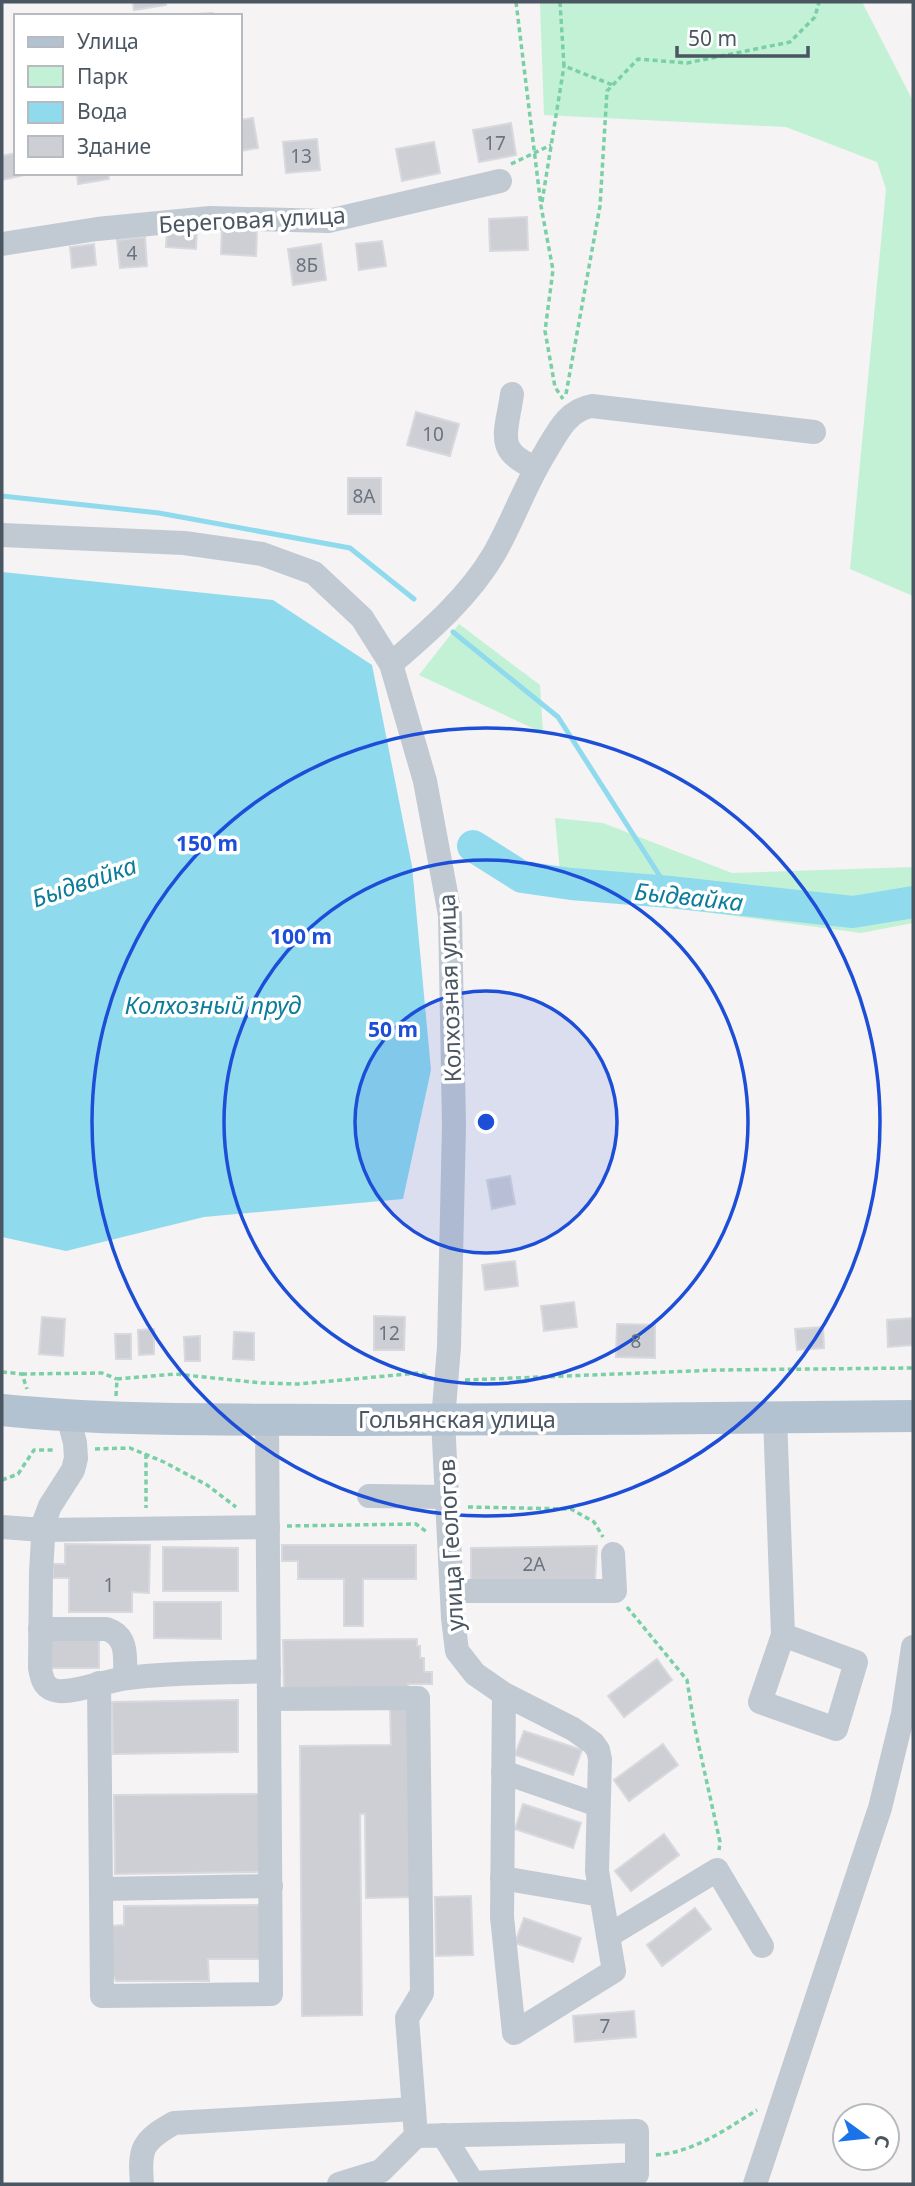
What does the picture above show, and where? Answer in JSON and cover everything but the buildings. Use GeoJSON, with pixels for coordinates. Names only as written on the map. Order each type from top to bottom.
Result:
{"type":"FeatureCollection","features":[{"type":"Feature","properties":{"kind":"main road","name":"Гольянская улица"},"geometry":{"type":"LineString","coordinates":[[2,1410],[115,1418],[443,1420],[913,1416]]}},
{"type":"Feature","properties":{"kind":"street","name":"Береговая улица"},"geometry":{"type":"LineString","coordinates":[[2,244],[97,229],[210,218],[328,221],[500,181]]}},
{"type":"Feature","properties":{"kind":"street"},"geometry":{"type":"LineString","coordinates":[[512,394],[506,443],[510,453],[518,461],[536,468]]}},
{"type":"Feature","properties":{"kind":"street"},"geometry":{"type":"LineString","coordinates":[[391,664],[426,634],[484,569],[559,428],[570,415],[582,407],[814,432]]}},
{"type":"Feature","properties":{"kind":"street","name":"Колхозная улица"},"geometry":{"type":"LineString","coordinates":[[2,536],[184,544],[262,554],[314,573],[362,618],[391,664],[425,781],[450,915],[454,1125],[449,1347],[443,1420]]}},
{"type":"Feature","properties":{"kind":"street"},"geometry":{"type":"LineString","coordinates":[[68,1416],[76,1458],[73,1470],[50,1506],[43,1530],[40,1668],[42,1681],[48,1689],[61,1692],[125,1678],[155,1675],[269,1671]]}},
{"type":"Feature","properties":{"kind":"street"},"geometry":{"type":"LineString","coordinates":[[775,1418],[783,1635]]}},
{"type":"Feature","properties":{"kind":"street"},"geometry":{"type":"LineString","coordinates":[[99,1683],[102,1996],[271,1994],[267,1419]]}},
{"type":"Feature","properties":{"kind":"street","name":"улица Геологов"},"geometry":{"type":"LineString","coordinates":[[443,1420],[457,1651],[475,1674],[504,1694],[593,1743],[600,1759],[597,1871],[614,1971],[514,2034],[502,1917],[502,1878]]}},
{"type":"Feature","properties":{"kind":"street"},"geometry":{"type":"LineString","coordinates":[[369,1496],[447,1502]]}},
{"type":"Feature","properties":{"kind":"street"},"geometry":{"type":"LineString","coordinates":[[2,1528],[43,1530],[268,1527]]}},
{"type":"Feature","properties":{"kind":"street"},"geometry":{"type":"LineString","coordinates":[[452,1591],[615,1591],[613,1553]]}},
{"type":"Feature","properties":{"kind":"street"},"geometry":{"type":"LineString","coordinates":[[40,1629],[106,1629],[115,1632],[121,1637],[125,1678]]}},
{"type":"Feature","properties":{"kind":"street"},"geometry":{"type":"LineString","coordinates":[[755,2184],[880,1808],[903,1714],[913,1647]]}},
{"type":"Feature","properties":{"kind":"street"},"geometry":{"type":"LineString","coordinates":[[504,1694],[502,1878],[601,1895]]}},
{"type":"Feature","properties":{"kind":"street"},"geometry":{"type":"LineString","coordinates":[[270,1699],[418,1698],[422,1993],[407,2018],[416,2136]]}},
{"type":"Feature","properties":{"kind":"street"},"geometry":{"type":"LineString","coordinates":[[503,1772],[598,1805]]}},
{"type":"Feature","properties":{"kind":"street"},"geometry":{"type":"LineString","coordinates":[[608,1936],[717,1870],[762,1947]]}},
{"type":"Feature","properties":{"kind":"street"},"geometry":{"type":"LineString","coordinates":[[102,1889],[271,1886]]}},
{"type":"Feature","properties":{"kind":"street"},"geometry":{"type":"LineString","coordinates":[[142,2184],[139,2158],[152,2135],[174,2123],[414,2109]]}},
{"type":"Feature","properties":{"kind":"street"},"geometry":{"type":"LineString","coordinates":[[339,2184],[381,2171],[416,2136],[443,2135],[637,2131],[637,2174],[473,2183],[443,2135]]}},
{"type":"Feature","properties":{"kind":"path"},"geometry":{"type":"LineString","coordinates":[[516,2],[541,206],[554,270],[545,331],[555,387],[566,404],[566,385],[600,206],[607,91],[638,59],[687,63],[790,42],[815,17],[819,2]]}},
{"type":"Feature","properties":{"kind":"path"},"geometry":{"type":"LineString","coordinates":[[541,206],[564,66],[560,2]]}},
{"type":"Feature","properties":{"kind":"path"},"geometry":{"type":"LineString","coordinates":[[564,66],[613,85]]}},
{"type":"Feature","properties":{"kind":"path"},"geometry":{"type":"LineString","coordinates":[[535,154],[551,145]]}},
{"type":"Feature","properties":{"kind":"path"},"geometry":{"type":"LineString","coordinates":[[22,1374],[102,1373],[117,1379],[175,1374],[298,1384],[419,1373],[446,1381],[717,1370],[913,1368]]}},
{"type":"Feature","properties":{"kind":"path"},"geometry":{"type":"LineString","coordinates":[[117,1379],[114,1437],[123,1437],[124,1448]]}},
{"type":"Feature","properties":{"kind":"path"},"geometry":{"type":"LineString","coordinates":[[2,1480],[18,1474],[34,1450],[130,1448],[207,1485],[242,1512],[268,1527],[416,1524],[450,1550]]}},
{"type":"Feature","properties":{"kind":"path"},"geometry":{"type":"LineString","coordinates":[[146,1454],[146,1528]]}},
{"type":"Feature","properties":{"kind":"path"},"geometry":{"type":"LineString","coordinates":[[447,1502],[571,1509],[594,1522],[613,1553]]}},
{"type":"Feature","properties":{"kind":"path"},"geometry":{"type":"LineString","coordinates":[[615,1591],[687,1680],[720,1842],[717,1870]]}},
{"type":"Feature","properties":{"kind":"path"},"geometry":{"type":"LineString","coordinates":[[637,2154],[659,2155],[686,2150],[719,2134],[786,2093]]}},
{"type":"Feature","properties":{"kind":"green space"},"geometry":{"type":"Polygon","coordinates":[[[540,2],[862,2],[913,101],[913,596],[850,569],[886,189],[877,162],[786,127],[544,115],[540,2]]]}},
{"type":"Feature","properties":{"kind":"green space"},"geometry":{"type":"Polygon","coordinates":[[[459,624],[540,685],[543,733],[419,675],[459,624]]]}},
{"type":"Feature","properties":{"kind":"green space"},"geometry":{"type":"Polygon","coordinates":[[[555,818],[603,823],[732,873],[913,867],[913,923],[861,933],[562,893],[555,818]]]}},
{"type":"Feature","properties":{"kind":"water","name":"Колхозный пруд"},"geometry":{"type":"Polygon","coordinates":[[[2,572],[273,600],[372,665],[412,866],[431,1070],[403,1199],[204,1217],[66,1251],[2,1237],[2,572]]]}},
{"type":"Feature","properties":{"kind":"waterway"},"geometry":{"type":"LineString","coordinates":[[2,496],[159,513],[350,548],[414,599]]}},
{"type":"Feature","properties":{"kind":"waterway"},"geometry":{"type":"LineString","coordinates":[[453,632],[558,717],[670,892]]}},
{"type":"Feature","properties":{"kind":"waterway","name":"Быдвайка"},"geometry":{"type":"LineString","coordinates":[[473,846],[522,877],[571,884],[853,912],[913,902]]}}]}
